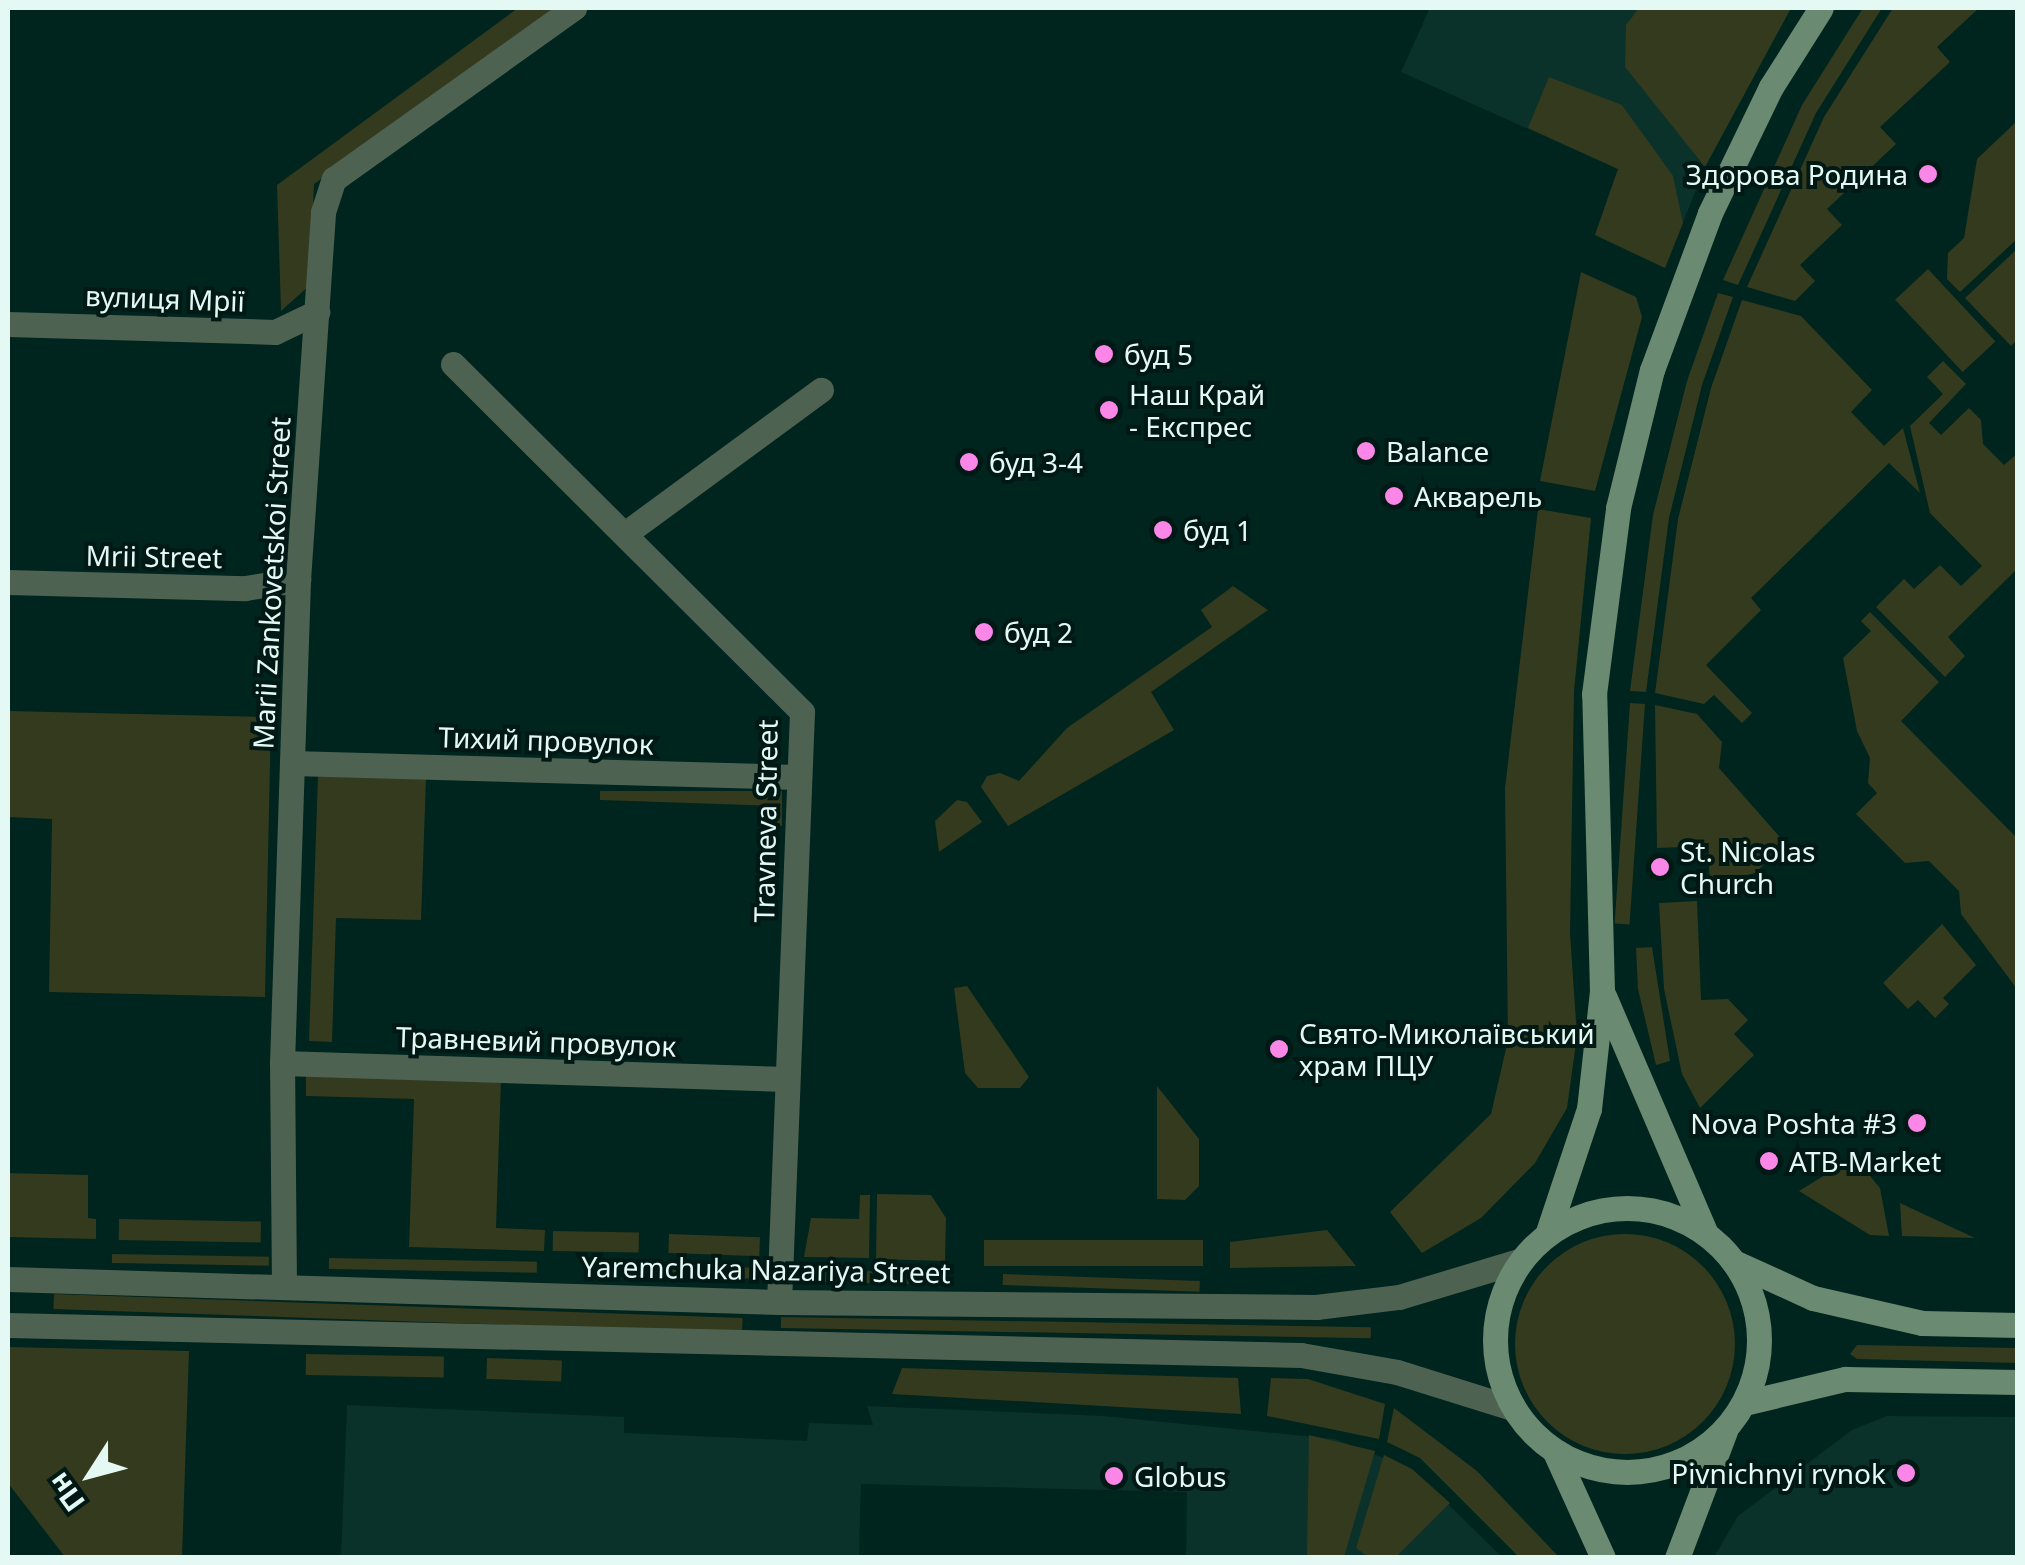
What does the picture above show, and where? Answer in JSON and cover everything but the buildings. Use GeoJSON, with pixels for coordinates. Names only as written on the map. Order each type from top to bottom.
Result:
{"type":"FeatureCollection","features":[{"type":"Feature","properties":{"kind":"main road"},"geometry":{"type":"LineString","coordinates":[[1548,1232],[1590,1110],[1602,992],[1594,694],[1618,508],[1652,370],[1710,213],[1771,88],[1821,8]]}},
{"type":"Feature","properties":{"kind":"main road"},"geometry":{"type":"LineString","coordinates":[[1602,992],[1705,1232]]}},
{"type":"Feature","properties":{"kind":"main road"},"geometry":{"type":"LineString","coordinates":[[1555,1452],[1590,1468],[1645,1470],[1698,1452],[1726,1428],[1744,1403],[1760,1346],[1758,1316],[1734,1262],[1705,1232],[1668,1213],[1626,1206],[1585,1213],[1548,1232],[1519,1262],[1495,1318],[1497,1364],[1512,1408],[1555,1452],[1603,1558]]}},
{"type":"Feature","properties":{"kind":"main road"},"geometry":{"type":"LineString","coordinates":[[1734,1262],[1813,1298],[1904,1318],[2018,1325]]}},
{"type":"Feature","properties":{"kind":"main road"},"geometry":{"type":"LineString","coordinates":[[1744,1403],[1845,1379],[2018,1382]]}},
{"type":"Feature","properties":{"kind":"main road"},"geometry":{"type":"LineString","coordinates":[[1677,1558],[1726,1428]]}},
{"type":"Feature","properties":{"kind":"street","name":"Marii Zankovetskoi Street"},"geometry":{"type":"LineString","coordinates":[[284,1287],[282,1063],[298,580],[324,212],[334,179],[574,8]]}},
{"type":"Feature","properties":{"kind":"street","name":"вулиця Мрії"},"geometry":{"type":"LineString","coordinates":[[8,324],[275,332],[316,312]]}},
{"type":"Feature","properties":{"kind":"street","name":"Travneva Street"},"geometry":{"type":"LineString","coordinates":[[452,364],[802,712],[788,1080],[769,1301],[758,1346]]}},
{"type":"Feature","properties":{"kind":"street"},"geometry":{"type":"LineString","coordinates":[[626,533],[821,390]]}},
{"type":"Feature","properties":{"kind":"street","name":"Mrii Street"},"geometry":{"type":"LineString","coordinates":[[8,582],[245,588],[298,580]]}},
{"type":"Feature","properties":{"kind":"street","name":"Тихий провулок"},"geometry":{"type":"LineString","coordinates":[[292,763],[799,778]]}},
{"type":"Feature","properties":{"kind":"street","name":"Травневий провулок"},"geometry":{"type":"LineString","coordinates":[[282,1063],[788,1080]]}},
{"type":"Feature","properties":{"kind":"street","name":"Yaremchuka Nazariya Street"},"geometry":{"type":"LineString","coordinates":[[8,1279],[769,1301],[1316,1307],[1400,1297],[1519,1262]]}},
{"type":"Feature","properties":{"kind":"street"},"geometry":{"type":"LineString","coordinates":[[42,1280],[42,1326]]}},
{"type":"Feature","properties":{"kind":"street"},"geometry":{"type":"LineString","coordinates":[[8,1325],[758,1346],[1301,1355],[1396,1372],[1512,1408]]}},
{"type":"Feature","properties":{"kind":"shaded area"},"geometry":{"type":"Polygon","coordinates":[[[1430,8],[1791,8],[1705,167],[1665,268],[1595,235],[1618,169],[1401,72],[1430,8]]]}},
{"type":"Feature","properties":{"kind":"shaded area"},"geometry":{"type":"Polygon","coordinates":[[[347,1405],[624,1417],[624,1433],[807,1441],[809,1423],[873,1425],[867,1406],[1104,1416],[1335,1439],[1412,1469],[1502,1557],[1186,1557],[1187,1492],[861,1484],[859,1557],[341,1558],[347,1405]]]}},
{"type":"Feature","properties":{"kind":"shaded area","name":"Pivnichnyi rynok"},"geometry":{"type":"Polygon","coordinates":[[[1887,1416],[2017,1417],[2017,1557],[1714,1557],[1738,1516],[1852,1430],[1887,1416]]]}},
{"type":"Feature","properties":{"kind":"green space"},"geometry":{"type":"Polygon","coordinates":[[[518,8],[556,8],[314,184],[310,285],[281,311],[277,185],[518,8]]]}},
{"type":"Feature","properties":{"kind":"green space"},"geometry":{"type":"Polygon","coordinates":[[[1639,8],[1791,8],[1705,167],[1625,67],[1626,25],[1639,8]]]}},
{"type":"Feature","properties":{"kind":"green space"},"geometry":{"type":"Polygon","coordinates":[[[1863,8],[1882,8],[1816,113],[1738,285],[1723,280],[1802,105],[1863,8]]]}},
{"type":"Feature","properties":{"kind":"green space"},"geometry":{"type":"Polygon","coordinates":[[[1893,8],[1979,8],[1937,47],[1950,62],[1880,127],[1896,144],[1827,209],[1842,225],[1800,265],[1815,281],[1795,301],[1747,287],[1824,117],[1893,8]]]}},
{"type":"Feature","properties":{"kind":"green space"},"geometry":{"type":"Polygon","coordinates":[[[1549,77],[1622,105],[1673,176],[1683,223],[1665,268],[1595,235],[1618,169],[1528,128],[1549,77]]]}},
{"type":"Feature","properties":{"kind":"green space"},"geometry":{"type":"Polygon","coordinates":[[[2017,121],[2017,239],[1960,292],[1947,279],[1948,253],[1964,238],[1977,159],[2017,121]]]}},
{"type":"Feature","properties":{"kind":"green space"},"geometry":{"type":"Polygon","coordinates":[[[2017,249],[2017,340],[2011,346],[1965,298],[2017,249]]]}},
{"type":"Feature","properties":{"kind":"green space"},"geometry":{"type":"Polygon","coordinates":[[[1928,269],[1996,341],[1963,372],[1895,300],[1928,269]]]}},
{"type":"Feature","properties":{"kind":"green space"},"geometry":{"type":"Polygon","coordinates":[[[1581,272],[1636,297],[1642,317],[1595,491],[1540,481],[1581,272]]]}},
{"type":"Feature","properties":{"kind":"green space"},"geometry":{"type":"Polygon","coordinates":[[[1718,293],[1733,297],[1702,385],[1669,518],[1646,692],[1630,691],[1653,515],[1687,381],[1718,293]]]}},
{"type":"Feature","properties":{"kind":"green space"},"geometry":{"type":"Polygon","coordinates":[[[1742,300],[1801,316],[1872,390],[1851,412],[1884,446],[1903,428],[1920,493],[1889,463],[1751,598],[1761,610],[1706,665],[1752,713],[1742,723],[1714,695],[1704,704],[1655,693],[1678,519],[1711,388],[1742,300]]]}},
{"type":"Feature","properties":{"kind":"green space"},"geometry":{"type":"Polygon","coordinates":[[[1943,361],[1966,384],[1929,423],[1941,435],[1969,408],[1981,420],[1983,444],[2004,465],[2018,453],[2017,569],[1948,637],[1965,656],[1945,677],[1876,607],[1904,579],[1914,589],[1940,565],[1961,586],[1982,566],[1930,513],[1910,426],[1943,394],[1927,377],[1943,361]]]}},
{"type":"Feature","properties":{"kind":"green space"},"geometry":{"type":"Polygon","coordinates":[[[1538,509],[1591,518],[1574,691],[1570,933],[1577,1036],[1567,1108],[1535,1163],[1481,1218],[1422,1253],[1390,1212],[1491,1114],[1508,1040],[1505,788],[1538,509]]]}},
{"type":"Feature","properties":{"kind":"green space"},"geometry":{"type":"Polygon","coordinates":[[[1233,586],[1268,610],[1151,692],[1174,730],[1008,826],[981,787],[987,776],[1000,773],[1019,781],[1067,728],[1212,627],[1201,610],[1233,586]]]}},
{"type":"Feature","properties":{"kind":"green space"},"geometry":{"type":"Polygon","coordinates":[[[1870,612],[1939,682],[1901,721],[2017,838],[2017,989],[1961,914],[1959,891],[1929,861],[1905,863],[1856,814],[1877,793],[1868,783],[1870,758],[1857,731],[1843,658],[1871,631],[1861,621],[1870,612]]]}},
{"type":"Feature","properties":{"kind":"green space"},"geometry":{"type":"Polygon","coordinates":[[[1630,703],[1645,704],[1630,925],[1615,923],[1630,703]]]}},
{"type":"Feature","properties":{"kind":"green space"},"geometry":{"type":"Polygon","coordinates":[[[1655,705],[1697,714],[1722,742],[1719,768],[1786,844],[1755,873],[1710,884],[1708,846],[1657,848],[1655,705]]]}},
{"type":"Feature","properties":{"kind":"green space"},"geometry":{"type":"Polygon","coordinates":[[[8,711],[271,717],[265,997],[49,992],[52,819],[8,817],[8,711]]]}},
{"type":"Feature","properties":{"kind":"green space"},"geometry":{"type":"Polygon","coordinates":[[[318,775],[426,779],[421,920],[336,918],[332,1042],[309,1041],[318,775]]]}},
{"type":"Feature","properties":{"kind":"green space"},"geometry":{"type":"Polygon","coordinates":[[[600,791],[782,791],[782,826],[775,825],[775,806],[600,800],[600,791]]]}},
{"type":"Feature","properties":{"kind":"green space"},"geometry":{"type":"Polygon","coordinates":[[[957,800],[967,802],[982,822],[939,852],[935,821],[957,800]]]}},
{"type":"Feature","properties":{"kind":"green space"},"geometry":{"type":"Polygon","coordinates":[[[1697,901],[1701,1000],[1728,999],[1748,1020],[1734,1034],[1754,1055],[1700,1108],[1682,1074],[1664,989],[1659,903],[1697,901]]]}},
{"type":"Feature","properties":{"kind":"green space"},"geometry":{"type":"Polygon","coordinates":[[[1942,924],[1976,965],[1943,998],[1949,1004],[1935,1018],[1918,1000],[1908,1009],[1883,983],[1942,924]]]}},
{"type":"Feature","properties":{"kind":"green space"},"geometry":{"type":"Polygon","coordinates":[[[1652,947],[1670,1061],[1656,1065],[1638,989],[1636,948],[1652,947]]]}},
{"type":"Feature","properties":{"kind":"green space"},"geometry":{"type":"Polygon","coordinates":[[[967,986],[1029,1077],[1020,1088],[978,1088],[965,1073],[954,988],[967,986]]]}},
{"type":"Feature","properties":{"kind":"green space"},"geometry":{"type":"Polygon","coordinates":[[[306,1074],[501,1080],[496,1228],[545,1230],[544,1251],[409,1247],[414,1099],[306,1096],[306,1074]]]}},
{"type":"Feature","properties":{"kind":"green space"},"geometry":{"type":"Polygon","coordinates":[[[1157,1086],[1199,1139],[1199,1186],[1185,1200],[1157,1199],[1157,1086]]]}},
{"type":"Feature","properties":{"kind":"green space"},"geometry":{"type":"Polygon","coordinates":[[[1854,1157],[1880,1188],[1889,1236],[1870,1235],[1799,1191],[1854,1157]]]}},
{"type":"Feature","properties":{"kind":"green space"},"geometry":{"type":"Polygon","coordinates":[[[8,1173],[88,1175],[88,1218],[96,1219],[96,1239],[8,1237],[8,1173]]]}},
{"type":"Feature","properties":{"kind":"green space"},"geometry":{"type":"Polygon","coordinates":[[[877,1194],[931,1195],[946,1218],[945,1261],[876,1259],[877,1194]]]}},
{"type":"Feature","properties":{"kind":"green space"},"geometry":{"type":"Polygon","coordinates":[[[860,1195],[870,1195],[869,1258],[804,1257],[811,1218],[859,1219],[860,1195]]]}},
{"type":"Feature","properties":{"kind":"green space"},"geometry":{"type":"Polygon","coordinates":[[[1900,1203],[1975,1238],[1902,1236],[1900,1203]]]}},
{"type":"Feature","properties":{"kind":"green space"},"geometry":{"type":"Polygon","coordinates":[[[119,1219],[261,1221],[261,1242],[119,1240],[119,1219]]]}},
{"type":"Feature","properties":{"kind":"green space"},"geometry":{"type":"Polygon","coordinates":[[[1327,1230],[1356,1266],[1230,1268],[1230,1242],[1327,1230]]]}},
{"type":"Feature","properties":{"kind":"green space"},"geometry":{"type":"Polygon","coordinates":[[[553,1231],[639,1233],[639,1252],[553,1251],[553,1231]]]}},
{"type":"Feature","properties":{"kind":"green space"},"geometry":{"type":"Polygon","coordinates":[[[669,1234],[760,1237],[759,1256],[668,1253],[669,1234]]]}},
{"type":"Feature","properties":{"kind":"green space"},"geometry":{"type":"Polygon","coordinates":[[[1625,1234],[1667,1242],[1703,1266],[1727,1302],[1735,1344],[1727,1386],[1703,1422],[1667,1446],[1625,1454],[1583,1446],[1547,1422],[1523,1386],[1515,1344],[1523,1302],[1547,1266],[1583,1242],[1625,1234]]]}},
{"type":"Feature","properties":{"kind":"green space"},"geometry":{"type":"Polygon","coordinates":[[[984,1240],[1203,1240],[1203,1266],[984,1266],[984,1240]]]}},
{"type":"Feature","properties":{"kind":"green space"},"geometry":{"type":"Polygon","coordinates":[[[112,1254],[269,1257],[269,1266],[112,1263],[112,1254]]]}},
{"type":"Feature","properties":{"kind":"green space"},"geometry":{"type":"Polygon","coordinates":[[[329,1258],[537,1262],[537,1273],[329,1269],[329,1258]]]}},
{"type":"Feature","properties":{"kind":"green space"},"geometry":{"type":"Polygon","coordinates":[[[666,1266],[763,1268],[763,1279],[666,1277],[666,1266]]]}},
{"type":"Feature","properties":{"kind":"green space"},"geometry":{"type":"Polygon","coordinates":[[[803,1270],[948,1273],[948,1285],[803,1282],[803,1270]]]}},
{"type":"Feature","properties":{"kind":"green space"},"geometry":{"type":"Polygon","coordinates":[[[1003,1274],[1200,1281],[1199,1292],[1003,1285],[1003,1274]]]}},
{"type":"Feature","properties":{"kind":"green space"},"geometry":{"type":"Polygon","coordinates":[[[54,1294],[743,1318],[742,1333],[53,1309],[54,1294]]]}},
{"type":"Feature","properties":{"kind":"green space"},"geometry":{"type":"Polygon","coordinates":[[[781,1317],[1371,1327],[1371,1338],[781,1328],[781,1317]]]}},
{"type":"Feature","properties":{"kind":"green space"},"geometry":{"type":"Polygon","coordinates":[[[1857,1345],[2017,1348],[2017,1363],[1857,1359],[1850,1354],[1857,1345]]]}},
{"type":"Feature","properties":{"kind":"green space"},"geometry":{"type":"Polygon","coordinates":[[[8,1347],[189,1351],[182,1557],[65,1557],[8,1483],[8,1347]]]}},
{"type":"Feature","properties":{"kind":"green space"},"geometry":{"type":"Polygon","coordinates":[[[306,1354],[444,1356],[444,1377],[306,1375],[306,1354]]]}},
{"type":"Feature","properties":{"kind":"green space"},"geometry":{"type":"Polygon","coordinates":[[[487,1358],[562,1361],[561,1382],[486,1379],[487,1358]]]}},
{"type":"Feature","properties":{"kind":"green space"},"geometry":{"type":"Polygon","coordinates":[[[902,1368],[1238,1378],[1241,1414],[892,1394],[902,1368]]]}},
{"type":"Feature","properties":{"kind":"green space"},"geometry":{"type":"Polygon","coordinates":[[[1271,1378],[1308,1379],[1385,1404],[1379,1439],[1267,1416],[1271,1378]]]}},
{"type":"Feature","properties":{"kind":"green space"},"geometry":{"type":"Polygon","coordinates":[[[1394,1408],[1477,1471],[1559,1557],[1519,1557],[1420,1458],[1387,1442],[1394,1408]]]}},
{"type":"Feature","properties":{"kind":"green space"},"geometry":{"type":"Polygon","coordinates":[[[1309,1435],[1375,1451],[1344,1557],[1307,1555],[1309,1435]]]}},
{"type":"Feature","properties":{"kind":"green space"},"geometry":{"type":"Polygon","coordinates":[[[1384,1455],[1412,1469],[1450,1503],[1396,1557],[1368,1557],[1356,1548],[1384,1455]]]}},
{"type":"Feature","properties":{"kind":"place","name":"Здорова Родина"},"geometry":{"type":"Point","coordinates":[1928,174]}},
{"type":"Feature","properties":{"kind":"place","name":"буд 5"},"geometry":{"type":"Point","coordinates":[1104,354]}},
{"type":"Feature","properties":{"kind":"place","name":"Наш Край - Експрес"},"geometry":{"type":"Point","coordinates":[1109,410]}},
{"type":"Feature","properties":{"kind":"place","name":"Balance"},"geometry":{"type":"Point","coordinates":[1366,451]}},
{"type":"Feature","properties":{"kind":"place","name":"буд 3-4"},"geometry":{"type":"Point","coordinates":[969,462]}},
{"type":"Feature","properties":{"kind":"place","name":"Акварель"},"geometry":{"type":"Point","coordinates":[1394,496]}},
{"type":"Feature","properties":{"kind":"place","name":"буд 1"},"geometry":{"type":"Point","coordinates":[1163,530]}},
{"type":"Feature","properties":{"kind":"place","name":"буд 2"},"geometry":{"type":"Point","coordinates":[984,632]}},
{"type":"Feature","properties":{"kind":"place","name":"St. Nicolas Church"},"geometry":{"type":"Point","coordinates":[1660,867]}},
{"type":"Feature","properties":{"kind":"place","name":"Свято-Миколаївський храм ПЦУ"},"geometry":{"type":"Point","coordinates":[1279,1049]}},
{"type":"Feature","properties":{"kind":"place","name":"Nova Poshta #3"},"geometry":{"type":"Point","coordinates":[1917,1123]}},
{"type":"Feature","properties":{"kind":"place","name":"ATB-Market"},"geometry":{"type":"Point","coordinates":[1769,1161]}},
{"type":"Feature","properties":{"kind":"place","name":"Pivnichnyi rynok"},"geometry":{"type":"Point","coordinates":[1906,1473]}},
{"type":"Feature","properties":{"kind":"place","name":"Globus"},"geometry":{"type":"Point","coordinates":[1114,1476]}}]}
